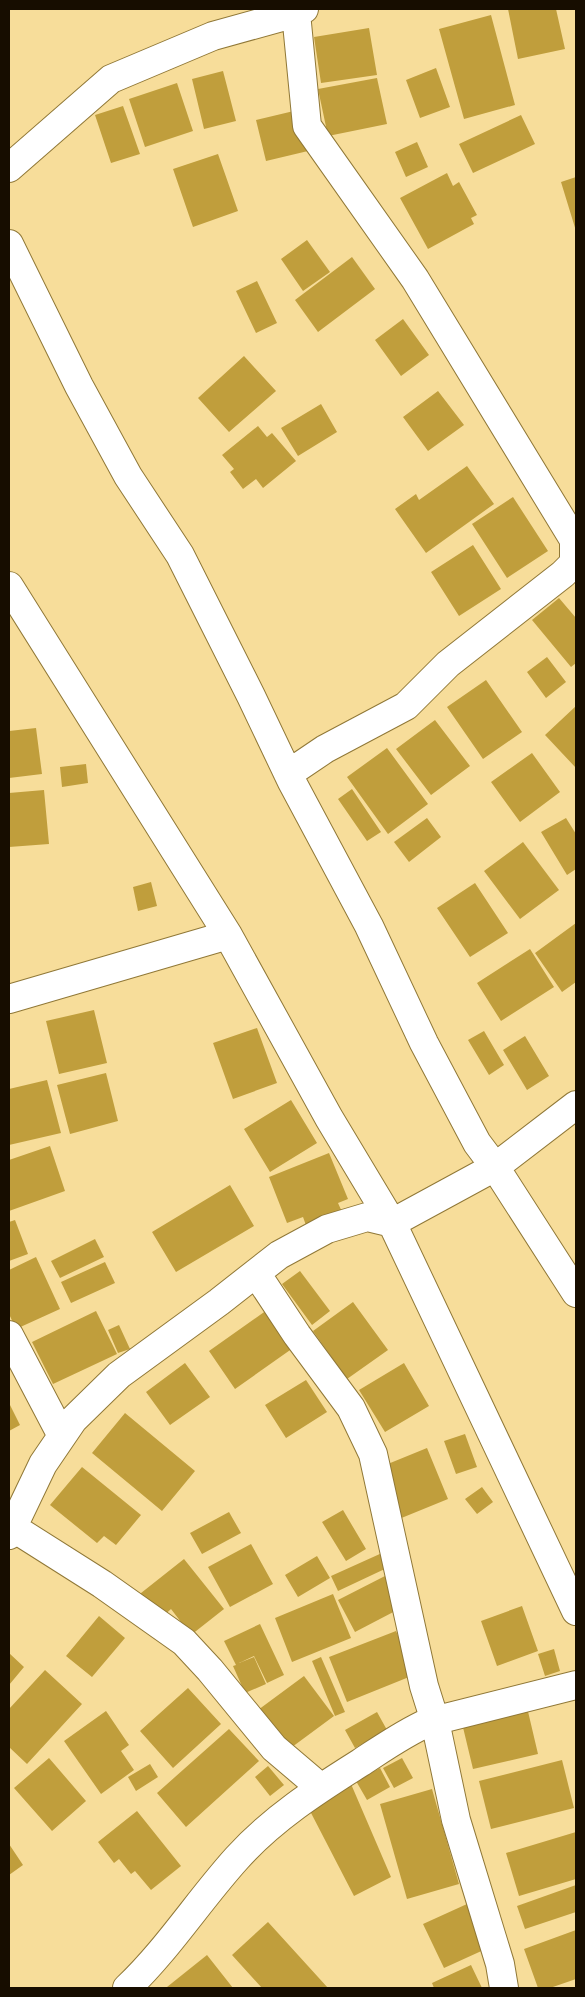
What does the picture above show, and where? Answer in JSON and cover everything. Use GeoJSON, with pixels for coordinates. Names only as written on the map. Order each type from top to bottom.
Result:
{"type":"FeatureCollection","features":[{"type":"Feature","properties":{"kind":"street"},"geometry":{"type":"LineString","coordinates":[[9,168],[111,79],[213,36],[300,11],[307,126],[415,279],[574,540],[574,563],[563,574],[448,664],[406,706],[325,749],[288,774]]}},
{"type":"Feature","properties":{"kind":"street"},"geometry":{"type":"LineString","coordinates":[[9,244],[80,386],[128,476],[180,555],[288,774],[369,926],[424,1043],[477,1143],[576,1293]]}},
{"type":"Feature","properties":{"kind":"street"},"geometry":{"type":"LineString","coordinates":[[9,586],[228,935],[328,1118],[392,1223],[576,1610]]}},
{"type":"Feature","properties":{"kind":"street"},"geometry":{"type":"LineString","coordinates":[[9,999],[228,935]]}},
{"type":"Feature","properties":{"kind":"street"},"geometry":{"type":"LineString","coordinates":[[321,1788],[274,1748],[210,1670],[184,1642],[102,1584],[11,1531],[43,1464],[73,1420],[119,1375],[220,1302],[279,1255],[327,1229],[367,1217],[392,1223],[495,1168],[576,1105]]}},
{"type":"Feature","properties":{"kind":"street"},"geometry":{"type":"LineString","coordinates":[[256,1273],[351,1408],[373,1454],[424,1686],[435,1721],[456,1820],[500,1964],[504,1988]]}},
{"type":"Feature","properties":{"kind":"street"},"geometry":{"type":"LineString","coordinates":[[9,1335],[62,1436]]}},
{"type":"Feature","properties":{"kind":"street"},"geometry":{"type":"LineString","coordinates":[[127,1988],[145,1971],[238,1857],[264,1831],[321,1788],[410,1730],[435,1721],[576,1685]]}},
{"type":"Feature","properties":{"kind":"building"},"geometry":{"type":"Polygon","coordinates":[[[508,9],[556,9],[565,49],[518,59],[508,9]]]}},
{"type":"Feature","properties":{"kind":"building"},"geometry":{"type":"Polygon","coordinates":[[[491,15],[515,105],[464,119],[439,29],[491,15]]]}},
{"type":"Feature","properties":{"kind":"building"},"geometry":{"type":"Polygon","coordinates":[[[369,28],[377,75],[321,83],[314,37],[369,28]]]}},
{"type":"Feature","properties":{"kind":"building"},"geometry":{"type":"Polygon","coordinates":[[[436,68],[450,107],[420,118],[406,80],[436,68]]]}},
{"type":"Feature","properties":{"kind":"building"},"geometry":{"type":"Polygon","coordinates":[[[223,71],[236,121],[204,129],[192,79],[223,71]]]}},
{"type":"Feature","properties":{"kind":"building"},"geometry":{"type":"Polygon","coordinates":[[[377,78],[387,124],[328,136],[318,89],[377,78]]]}},
{"type":"Feature","properties":{"kind":"building"},"geometry":{"type":"Polygon","coordinates":[[[177,83],[193,131],[145,147],[129,99],[177,83]]]}},
{"type":"Feature","properties":{"kind":"building"},"geometry":{"type":"Polygon","coordinates":[[[123,106],[140,154],[111,163],[95,115],[123,106]]]}},
{"type":"Feature","properties":{"kind":"building"},"geometry":{"type":"Polygon","coordinates":[[[298,110],[308,151],[266,161],[256,120],[298,110]]]}},
{"type":"Feature","properties":{"kind":"building"},"geometry":{"type":"Polygon","coordinates":[[[521,115],[535,144],[473,173],[459,144],[521,115]]]}},
{"type":"Feature","properties":{"kind":"building"},"geometry":{"type":"Polygon","coordinates":[[[417,142],[428,167],[406,177],[395,152],[417,142]]]}},
{"type":"Feature","properties":{"kind":"building"},"geometry":{"type":"Polygon","coordinates":[[[218,154],[238,211],[193,227],[173,169],[218,154]]]}},
{"type":"Feature","properties":{"kind":"building"},"geometry":{"type":"Polygon","coordinates":[[[447,173],[453,186],[459,182],[477,215],[471,218],[474,224],[428,249],[400,198],[447,173]]]}},
{"type":"Feature","properties":{"kind":"building"},"geometry":{"type":"Polygon","coordinates":[[[576,177],[576,231],[561,182],[576,177]]]}},
{"type":"Feature","properties":{"kind":"building"},"geometry":{"type":"Polygon","coordinates":[[[307,240],[330,272],[303,291],[281,259],[307,240]]]}},
{"type":"Feature","properties":{"kind":"building"},"geometry":{"type":"Polygon","coordinates":[[[352,257],[375,289],[318,332],[295,300],[352,257]]]}},
{"type":"Feature","properties":{"kind":"building"},"geometry":{"type":"Polygon","coordinates":[[[257,281],[277,323],[256,333],[236,291],[257,281]]]}},
{"type":"Feature","properties":{"kind":"building"},"geometry":{"type":"Polygon","coordinates":[[[403,319],[429,355],[401,376],[375,340],[403,319]]]}},
{"type":"Feature","properties":{"kind":"building"},"geometry":{"type":"Polygon","coordinates":[[[244,356],[276,391],[229,432],[198,398],[244,356]]]}},
{"type":"Feature","properties":{"kind":"building"},"geometry":{"type":"Polygon","coordinates":[[[438,391],[464,425],[428,451],[403,417],[438,391]]]}},
{"type":"Feature","properties":{"kind":"building"},"geometry":{"type":"Polygon","coordinates":[[[321,404],[337,432],[298,456],[281,428],[321,404]]]}},
{"type":"Feature","properties":{"kind":"building"},"geometry":{"type":"Polygon","coordinates":[[[258,426],[267,437],[272,433],[296,461],[263,488],[256,479],[243,489],[230,472],[234,469],[222,455],[258,426]]]}},
{"type":"Feature","properties":{"kind":"building"},"geometry":{"type":"Polygon","coordinates":[[[467,466],[494,504],[426,553],[395,509],[416,494],[419,500],[467,466]]]}},
{"type":"Feature","properties":{"kind":"building"},"geometry":{"type":"Polygon","coordinates":[[[513,497],[548,551],[507,578],[472,524],[513,497]]]}},
{"type":"Feature","properties":{"kind":"building"},"geometry":{"type":"Polygon","coordinates":[[[473,545],[501,589],[459,616],[431,572],[473,545]]]}},
{"type":"Feature","properties":{"kind":"building"},"geometry":{"type":"Polygon","coordinates":[[[559,598],[576,618],[576,663],[571,667],[532,620],[559,598]]]}},
{"type":"Feature","properties":{"kind":"building"},"geometry":{"type":"Polygon","coordinates":[[[547,657],[566,682],[546,698],[527,672],[547,657]]]}},
{"type":"Feature","properties":{"kind":"building"},"geometry":{"type":"Polygon","coordinates":[[[486,680],[522,732],[483,759],[447,707],[486,680]]]}},
{"type":"Feature","properties":{"kind":"building"},"geometry":{"type":"Polygon","coordinates":[[[576,706],[576,768],[545,735],[576,706]]]}},
{"type":"Feature","properties":{"kind":"building"},"geometry":{"type":"Polygon","coordinates":[[[435,720],[470,766],[431,795],[396,749],[435,720]]]}},
{"type":"Feature","properties":{"kind":"building"},"geometry":{"type":"Polygon","coordinates":[[[36,728],[42,774],[9,778],[9,731],[36,728]]]}},
{"type":"Feature","properties":{"kind":"building"},"geometry":{"type":"Polygon","coordinates":[[[387,748],[428,804],[388,834],[347,777],[387,748]]]}},
{"type":"Feature","properties":{"kind":"building"},"geometry":{"type":"Polygon","coordinates":[[[532,753],[560,792],[520,822],[491,782],[532,753]]]}},
{"type":"Feature","properties":{"kind":"building"},"geometry":{"type":"Polygon","coordinates":[[[86,764],[88,783],[62,787],[60,767],[86,764]]]}},
{"type":"Feature","properties":{"kind":"building"},"geometry":{"type":"Polygon","coordinates":[[[352,789],[381,832],[367,841],[338,799],[352,789]]]}},
{"type":"Feature","properties":{"kind":"building"},"geometry":{"type":"Polygon","coordinates":[[[44,790],[49,844],[9,847],[9,793],[44,790]]]}},
{"type":"Feature","properties":{"kind":"building"},"geometry":{"type":"Polygon","coordinates":[[[427,818],[441,837],[409,862],[394,842],[427,818]]]}},
{"type":"Feature","properties":{"kind":"building"},"geometry":{"type":"Polygon","coordinates":[[[566,818],[576,834],[576,869],[567,875],[541,832],[566,818]]]}},
{"type":"Feature","properties":{"kind":"building"},"geometry":{"type":"Polygon","coordinates":[[[523,842],[559,890],[520,919],[484,871],[523,842]]]}},
{"type":"Feature","properties":{"kind":"building"},"geometry":{"type":"Polygon","coordinates":[[[151,882],[157,906],[138,911],[133,887],[151,882]]]}},
{"type":"Feature","properties":{"kind":"building"},"geometry":{"type":"Polygon","coordinates":[[[475,883],[508,933],[470,957],[437,908],[475,883]]]}},
{"type":"Feature","properties":{"kind":"building"},"geometry":{"type":"Polygon","coordinates":[[[576,923],[576,982],[562,992],[535,953],[576,923]]]}},
{"type":"Feature","properties":{"kind":"building"},"geometry":{"type":"Polygon","coordinates":[[[530,949],[554,987],[501,1021],[477,983],[530,949]]]}},
{"type":"Feature","properties":{"kind":"building"},"geometry":{"type":"Polygon","coordinates":[[[94,1010],[107,1063],[59,1074],[46,1021],[94,1010]]]}},
{"type":"Feature","properties":{"kind":"building"},"geometry":{"type":"Polygon","coordinates":[[[257,1028],[277,1083],[233,1099],[213,1043],[257,1028]]]}},
{"type":"Feature","properties":{"kind":"building"},"geometry":{"type":"Polygon","coordinates":[[[484,1031],[504,1065],[489,1075],[468,1040],[484,1031]]]}},
{"type":"Feature","properties":{"kind":"building"},"geometry":{"type":"Polygon","coordinates":[[[525,1036],[549,1076],[527,1090],[503,1050],[525,1036]]]}},
{"type":"Feature","properties":{"kind":"building"},"geometry":{"type":"Polygon","coordinates":[[[106,1073],[118,1121],[70,1134],[57,1085],[106,1073]]]}},
{"type":"Feature","properties":{"kind":"building"},"geometry":{"type":"Polygon","coordinates":[[[47,1080],[61,1133],[9,1145],[9,1089],[47,1080]]]}},
{"type":"Feature","properties":{"kind":"building"},"geometry":{"type":"Polygon","coordinates":[[[291,1100],[317,1143],[270,1172],[244,1129],[291,1100]]]}},
{"type":"Feature","properties":{"kind":"building"},"geometry":{"type":"Polygon","coordinates":[[[50,1146],[65,1191],[9,1211],[9,1160],[50,1146]]]}},
{"type":"Feature","properties":{"kind":"building"},"geometry":{"type":"Polygon","coordinates":[[[329,1153],[348,1199],[338,1203],[343,1214],[307,1228],[303,1217],[287,1223],[269,1177],[329,1153]]]}},
{"type":"Feature","properties":{"kind":"building"},"geometry":{"type":"Polygon","coordinates":[[[230,1185],[254,1226],[176,1272],[152,1232],[230,1185]]]}},
{"type":"Feature","properties":{"kind":"building"},"geometry":{"type":"Polygon","coordinates":[[[15,1220],[28,1254],[9,1261],[9,1222],[15,1220]]]}},
{"type":"Feature","properties":{"kind":"building"},"geometry":{"type":"Polygon","coordinates":[[[95,1239],[104,1257],[60,1278],[51,1261],[95,1239]]]}},
{"type":"Feature","properties":{"kind":"building"},"geometry":{"type":"Polygon","coordinates":[[[36,1257],[60,1309],[16,1329],[9,1314],[9,1270],[36,1257]]]}},
{"type":"Feature","properties":{"kind":"building"},"geometry":{"type":"Polygon","coordinates":[[[105,1262],[115,1283],[71,1303],[61,1282],[105,1262]]]}},
{"type":"Feature","properties":{"kind":"building"},"geometry":{"type":"Polygon","coordinates":[[[300,1271],[330,1311],[312,1325],[282,1284],[300,1271]]]}},
{"type":"Feature","properties":{"kind":"building"},"geometry":{"type":"Polygon","coordinates":[[[353,1302],[388,1350],[347,1379],[313,1331],[353,1302]]]}},
{"type":"Feature","properties":{"kind":"building"},"geometry":{"type":"Polygon","coordinates":[[[267,1310],[293,1348],[235,1389],[209,1351],[267,1310]]]}},
{"type":"Feature","properties":{"kind":"building"},"geometry":{"type":"Polygon","coordinates":[[[96,1311],[117,1354],[53,1384],[32,1342],[96,1311]]]}},
{"type":"Feature","properties":{"kind":"building"},"geometry":{"type":"Polygon","coordinates":[[[119,1325],[130,1349],[118,1353],[108,1330],[119,1325]]]}},
{"type":"Feature","properties":{"kind":"building"},"geometry":{"type":"Polygon","coordinates":[[[185,1363],[210,1397],[170,1425],[146,1392],[185,1363]]]}},
{"type":"Feature","properties":{"kind":"building"},"geometry":{"type":"Polygon","coordinates":[[[404,1363],[429,1406],[385,1432],[359,1390],[404,1363]]]}},
{"type":"Feature","properties":{"kind":"building"},"geometry":{"type":"Polygon","coordinates":[[[306,1380],[327,1412],[286,1438],[265,1405],[306,1380]]]}},
{"type":"Feature","properties":{"kind":"building"},"geometry":{"type":"Polygon","coordinates":[[[9,1403],[20,1425],[9,1431],[9,1403]]]}},
{"type":"Feature","properties":{"kind":"building"},"geometry":{"type":"Polygon","coordinates":[[[125,1413],[195,1471],[162,1511],[92,1453],[125,1413]]]}},
{"type":"Feature","properties":{"kind":"building"},"geometry":{"type":"Polygon","coordinates":[[[465,1434],[477,1467],[456,1474],[444,1441],[465,1434]]]}},
{"type":"Feature","properties":{"kind":"building"},"geometry":{"type":"Polygon","coordinates":[[[427,1448],[448,1499],[399,1519],[378,1468],[427,1448]]]}},
{"type":"Feature","properties":{"kind":"building"},"geometry":{"type":"Polygon","coordinates":[[[82,1467],[141,1515],[116,1545],[104,1536],[97,1543],[50,1505],[82,1467]]]}},
{"type":"Feature","properties":{"kind":"building"},"geometry":{"type":"Polygon","coordinates":[[[482,1487],[493,1502],[477,1514],[465,1499],[482,1487]]]}},
{"type":"Feature","properties":{"kind":"building"},"geometry":{"type":"Polygon","coordinates":[[[343,1510],[366,1549],[346,1561],[322,1522],[343,1510]]]}},
{"type":"Feature","properties":{"kind":"building"},"geometry":{"type":"Polygon","coordinates":[[[229,1512],[241,1533],[202,1554],[190,1533],[229,1512]]]}},
{"type":"Feature","properties":{"kind":"building"},"geometry":{"type":"Polygon","coordinates":[[[251,1544],[273,1584],[230,1607],[208,1567],[251,1544]]]}},
{"type":"Feature","properties":{"kind":"building"},"geometry":{"type":"Polygon","coordinates":[[[382,1553],[389,1567],[338,1591],[331,1576],[382,1553]]]}},
{"type":"Feature","properties":{"kind":"building"},"geometry":{"type":"Polygon","coordinates":[[[317,1556],[330,1578],[298,1597],[285,1575],[317,1556]]]}},
{"type":"Feature","properties":{"kind":"building"},"geometry":{"type":"Polygon","coordinates":[[[184,1559],[224,1609],[191,1635],[171,1609],[160,1619],[136,1597],[184,1559]]]}},
{"type":"Feature","properties":{"kind":"building"},"geometry":{"type":"Polygon","coordinates":[[[385,1576],[401,1608],[355,1632],[338,1600],[385,1576]]]}},
{"type":"Feature","properties":{"kind":"building"},"geometry":{"type":"Polygon","coordinates":[[[333,1594],[351,1638],[292,1662],[275,1618],[333,1594]]]}},
{"type":"Feature","properties":{"kind":"building"},"geometry":{"type":"Polygon","coordinates":[[[522,1606],[538,1651],[497,1666],[481,1621],[522,1606]]]}},
{"type":"Feature","properties":{"kind":"building"},"geometry":{"type":"Polygon","coordinates":[[[99,1616],[125,1638],[92,1677],[66,1656],[99,1616]]]}},
{"type":"Feature","properties":{"kind":"building"},"geometry":{"type":"Polygon","coordinates":[[[260,1624],[284,1675],[267,1683],[254,1656],[239,1663],[254,1657],[266,1684],[245,1693],[233,1666],[236,1665],[224,1641],[260,1624]]]}},
{"type":"Feature","properties":{"kind":"building"},"geometry":{"type":"Polygon","coordinates":[[[396,1631],[414,1675],[347,1702],[329,1657],[396,1631]]]}},
{"type":"Feature","properties":{"kind":"building"},"geometry":{"type":"Polygon","coordinates":[[[554,1649],[560,1671],[545,1676],[538,1654],[554,1649]]]}},
{"type":"Feature","properties":{"kind":"building"},"geometry":{"type":"Polygon","coordinates":[[[9,1653],[24,1667],[9,1685],[9,1653]]]}},
{"type":"Feature","properties":{"kind":"building"},"geometry":{"type":"Polygon","coordinates":[[[321,1657],[345,1712],[335,1716],[312,1661],[321,1657]]]}},
{"type":"Feature","properties":{"kind":"building"},"geometry":{"type":"Polygon","coordinates":[[[45,1670],[82,1704],[27,1764],[9,1747],[9,1709],[45,1670]]]}},
{"type":"Feature","properties":{"kind":"building"},"geometry":{"type":"Polygon","coordinates":[[[304,1676],[334,1716],[288,1750],[258,1710],[304,1676]]]}},
{"type":"Feature","properties":{"kind":"building"},"geometry":{"type":"Polygon","coordinates":[[[188,1688],[221,1724],[173,1768],[140,1731],[188,1688]]]}},
{"type":"Feature","properties":{"kind":"building"},"geometry":{"type":"Polygon","coordinates":[[[526,1703],[538,1754],[473,1769],[461,1719],[526,1703]]]}},
{"type":"Feature","properties":{"kind":"building"},"geometry":{"type":"Polygon","coordinates":[[[106,1711],[129,1745],[121,1751],[134,1770],[101,1794],[64,1741],[106,1711]]]}},
{"type":"Feature","properties":{"kind":"building"},"geometry":{"type":"Polygon","coordinates":[[[377,1712],[387,1730],[355,1748],[345,1730],[377,1712]]]}},
{"type":"Feature","properties":{"kind":"building"},"geometry":{"type":"Polygon","coordinates":[[[229,1729],[259,1761],[186,1827],[157,1793],[229,1729]]]}},
{"type":"Feature","properties":{"kind":"building"},"geometry":{"type":"Polygon","coordinates":[[[49,1758],[86,1801],[52,1831],[14,1788],[49,1758]]]}},
{"type":"Feature","properties":{"kind":"building"},"geometry":{"type":"Polygon","coordinates":[[[402,1758],[413,1778],[394,1788],[383,1768],[402,1758]]]}},
{"type":"Feature","properties":{"kind":"building"},"geometry":{"type":"Polygon","coordinates":[[[562,1760],[574,1808],[491,1829],[479,1781],[562,1760]]]}},
{"type":"Feature","properties":{"kind":"building"},"geometry":{"type":"Polygon","coordinates":[[[150,1764],[158,1777],[136,1791],[128,1777],[150,1764]]]}},
{"type":"Feature","properties":{"kind":"building"},"geometry":{"type":"Polygon","coordinates":[[[268,1766],[284,1785],[270,1796],[255,1777],[268,1766]]]}},
{"type":"Feature","properties":{"kind":"building"},"geometry":{"type":"Polygon","coordinates":[[[380,1768],[390,1787],[367,1800],[356,1781],[380,1768]]]}},
{"type":"Feature","properties":{"kind":"building"},"geometry":{"type":"Polygon","coordinates":[[[351,1784],[391,1877],[354,1896],[310,1811],[351,1784]]]}},
{"type":"Feature","properties":{"kind":"building"},"geometry":{"type":"Polygon","coordinates":[[[432,1789],[459,1884],[407,1899],[380,1804],[432,1789]]]}},
{"type":"Feature","properties":{"kind":"building"},"geometry":{"type":"Polygon","coordinates":[[[137,1811],[181,1866],[151,1890],[135,1871],[131,1874],[119,1859],[114,1863],[98,1842],[137,1811]]]}},
{"type":"Feature","properties":{"kind":"building"},"geometry":{"type":"Polygon","coordinates":[[[576,1832],[576,1879],[519,1896],[506,1853],[576,1832]]]}},
{"type":"Feature","properties":{"kind":"building"},"geometry":{"type":"Polygon","coordinates":[[[9,1844],[23,1865],[9,1875],[9,1844]]]}},
{"type":"Feature","properties":{"kind":"building"},"geometry":{"type":"Polygon","coordinates":[[[576,1885],[576,1912],[525,1929],[517,1906],[576,1885]]]}},
{"type":"Feature","properties":{"kind":"building"},"geometry":{"type":"Polygon","coordinates":[[[467,1904],[488,1948],[444,1968],[423,1924],[467,1904]]]}},
{"type":"Feature","properties":{"kind":"building"},"geometry":{"type":"Polygon","coordinates":[[[268,1922],[328,1988],[262,1988],[232,1955],[268,1922]]]}},
{"type":"Feature","properties":{"kind":"building"},"geometry":{"type":"Polygon","coordinates":[[[576,1930],[576,1979],[550,1988],[538,1988],[524,1949],[576,1930]]]}},
{"type":"Feature","properties":{"kind":"building"},"geometry":{"type":"Polygon","coordinates":[[[207,1955],[233,1988],[167,1987],[207,1955]]]}},
{"type":"Feature","properties":{"kind":"building"},"geometry":{"type":"Polygon","coordinates":[[[471,1965],[482,1988],[434,1988],[432,1983],[471,1965]]]}}]}
